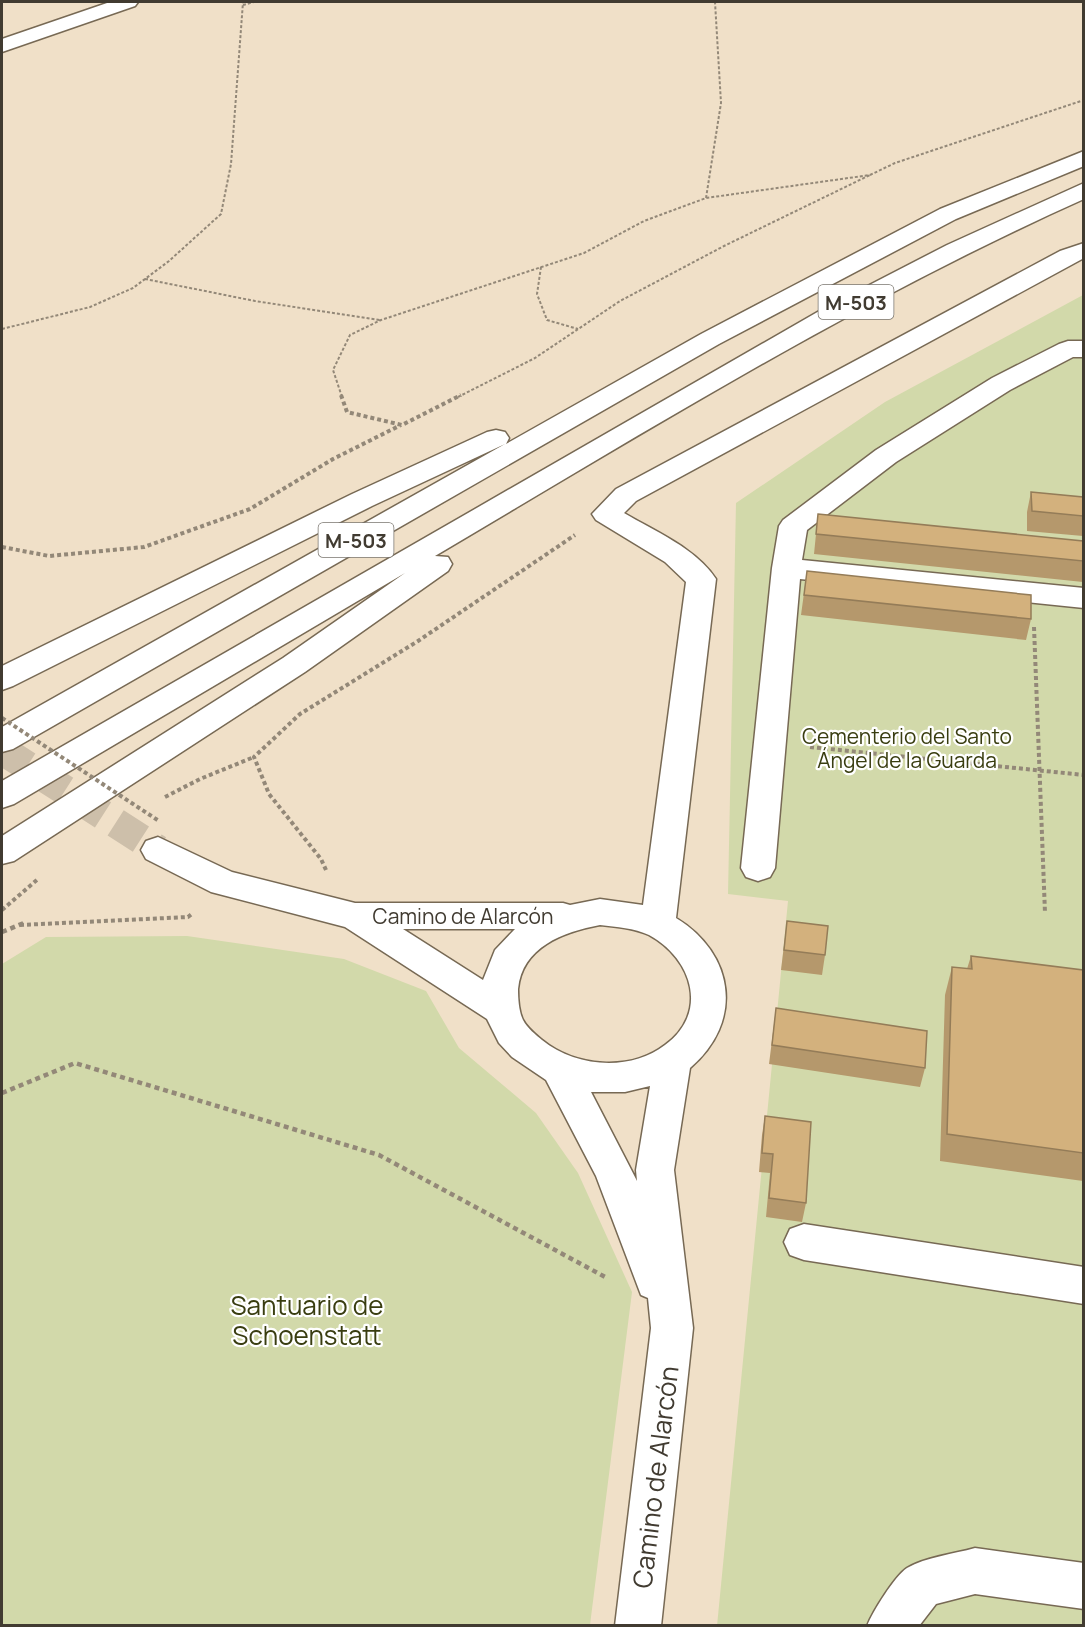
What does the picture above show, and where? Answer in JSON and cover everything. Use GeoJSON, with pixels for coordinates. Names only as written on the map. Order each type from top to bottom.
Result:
{"type":"FeatureCollection","features":[{"type":"Feature","properties":{"kind":"main road"},"geometry":{"type":"LineString","coordinates":[[2,46],[128,2]]}},
{"type":"Feature","properties":{"kind":"main road","name":"M-503"},"geometry":{"type":"LineString","coordinates":[[2,741],[710,339],[948,214],[1083,158]]}},
{"type":"Feature","properties":{"kind":"main road","name":"M-503"},"geometry":{"type":"LineString","coordinates":[[2,796],[634,428],[880,288],[1014,219],[1083,190]]}},
{"type":"Feature","properties":{"kind":"main road"},"geometry":{"type":"LineString","coordinates":[[657,924],[701,579],[675,556],[606,514],[626,495],[1083,250]]}},
{"type":"Feature","properties":{"kind":"main road","name":"M-503"},"geometry":{"type":"LineString","coordinates":[[2,679],[362,500],[710,339]]}},
{"type":"Feature","properties":{"kind":"main road"},"geometry":{"type":"LineString","coordinates":[[758,868],[786,568],[793,526],[886,456],[1001,384],[1068,349],[1083,349]]}},
{"type":"Feature","properties":{"kind":"main road","name":"M-503"},"geometry":{"type":"LineString","coordinates":[[2,852],[294,665],[634,428]]}},
{"type":"Feature","properties":{"kind":"main road"},"geometry":{"type":"LineString","coordinates":[[786,568],[1083,598]]}},
{"type":"Feature","properties":{"kind":"main road","name":"Camino de Alarcón"},"geometry":{"type":"LineString","coordinates":[[161,832],[223,883],[355,916],[571,916]]}},
{"type":"Feature","properties":{"kind":"main road"},"geometry":{"type":"LineString","coordinates":[[600,912],[630,915],[657,924],[681,939],[698,958],[708,981],[709,1006],[704,1027],[692,1045],[673,1060],[650,1072],[624,1078],[591,1078],[560,1071],[532,1055],[512,1034],[501,1010],[500,985],[507,962],[522,941],[545,926],[571,916],[600,912]]}},
{"type":"Feature","properties":{"kind":"main road","name":"Camino de Alarcón"},"geometry":{"type":"LineString","coordinates":[[355,916],[501,1010]]}},
{"type":"Feature","properties":{"kind":"main road","name":"Camino de Alarcón"},"geometry":{"type":"LineString","coordinates":[[638,1626],[672,1328],[655,1170],[673,1060]]}},
{"type":"Feature","properties":{"kind":"main road","name":"Camino de Alarcón"},"geometry":{"type":"LineString","coordinates":[[560,1071],[614,1173],[672,1328]]}},
{"type":"Feature","properties":{"kind":"main road"},"geometry":{"type":"LineString","coordinates":[[804,1242],[1083,1286]]}},
{"type":"Feature","properties":{"kind":"main road"},"geometry":{"type":"LineString","coordinates":[[890,1626],[922,1585],[975,1571],[1083,1586]]}},
{"type":"Feature","properties":{"kind":"path"},"geometry":{"type":"LineString","coordinates":[[2,329],[90,307],[133,288],[221,214],[231,164],[243,3],[254,2]]}},
{"type":"Feature","properties":{"kind":"path"},"geometry":{"type":"LineString","coordinates":[[706,198],[721,103],[715,2]]}},
{"type":"Feature","properties":{"kind":"path"},"geometry":{"type":"LineString","coordinates":[[2,547],[49,556],[144,547],[250,509],[333,459],[535,358],[620,301],[724,246],[896,163],[1083,100]]}},
{"type":"Feature","properties":{"kind":"path"},"geometry":{"type":"LineString","coordinates":[[402,425],[347,412],[333,370],[350,335],[381,320],[584,253],[644,221],[706,198],[871,175]]}},
{"type":"Feature","properties":{"kind":"path"},"geometry":{"type":"LineString","coordinates":[[541,267],[536,282],[537,298],[547,320],[579,329]]}},
{"type":"Feature","properties":{"kind":"path"},"geometry":{"type":"LineString","coordinates":[[145,279],[255,301],[381,320]]}},
{"type":"Feature","properties":{"kind":"path"},"geometry":{"type":"LineString","coordinates":[[330,877],[321,859],[269,794],[254,757],[300,714],[418,641],[606,514]]}},
{"type":"Feature","properties":{"kind":"path"},"geometry":{"type":"LineString","coordinates":[[1033,593],[1045,913]]}},
{"type":"Feature","properties":{"kind":"path"},"geometry":{"type":"LineString","coordinates":[[2,718],[161,832]]}},
{"type":"Feature","properties":{"kind":"path"},"geometry":{"type":"LineString","coordinates":[[770,743],[1083,775]]}},
{"type":"Feature","properties":{"kind":"path"},"geometry":{"type":"LineString","coordinates":[[2,932],[24,922],[188,917],[223,883]]}},
{"type":"Feature","properties":{"kind":"path"},"geometry":{"type":"LineString","coordinates":[[2,1093],[75,1063],[379,1155],[611,1280]]}},
{"type":"Feature","properties":{"kind":"green space","name":"Cementerio del Santo Ángel de la Guarda"},"geometry":{"type":"Polygon","coordinates":[[[1083,295],[1083,1625],[717,1626],[788,901],[728,894],[736,503],[885,402],[1083,295]]]}},
{"type":"Feature","properties":{"kind":"green space","name":"Santuario de Schoenstatt"},"geometry":{"type":"Polygon","coordinates":[[[187,936],[344,959],[426,991],[459,1048],[536,1113],[578,1173],[632,1292],[590,1625],[2,1625],[2,964],[46,937],[187,936]]]}},
{"type":"Feature","properties":{"kind":"building"},"geometry":{"type":"Polygon","coordinates":[[[1031,492],[1083,497],[1083,516],[1032,511],[1031,492]]]}},
{"type":"Feature","properties":{"kind":"building"},"geometry":{"type":"Polygon","coordinates":[[[818,514],[1083,541],[1083,561],[816,534],[818,514]]]}},
{"type":"Feature","properties":{"kind":"building"},"geometry":{"type":"Polygon","coordinates":[[[807,571],[1031,595],[1031,619],[804,595],[807,571]]]}},
{"type":"Feature","properties":{"kind":"building"},"geometry":{"type":"Polygon","coordinates":[[[787,921],[828,926],[825,955],[784,950],[787,921]]]}},
{"type":"Feature","properties":{"kind":"building"},"geometry":{"type":"Polygon","coordinates":[[[971,956],[1083,970],[1083,1153],[947,1134],[952,967],[972,969],[971,956]]]}},
{"type":"Feature","properties":{"kind":"building"},"geometry":{"type":"Polygon","coordinates":[[[776,1008],[927,1031],[925,1068],[772,1045],[776,1008]]]}},
{"type":"Feature","properties":{"kind":"building"},"geometry":{"type":"Polygon","coordinates":[[[765,1116],[811,1122],[806,1203],[769,1198],[773,1154],[762,1153],[765,1116]]]}},
{"type":"Feature","properties":{"kind":"tunnel"},"geometry":{"type":"LineString","coordinates":[[2,750],[158,850]]}}]}
